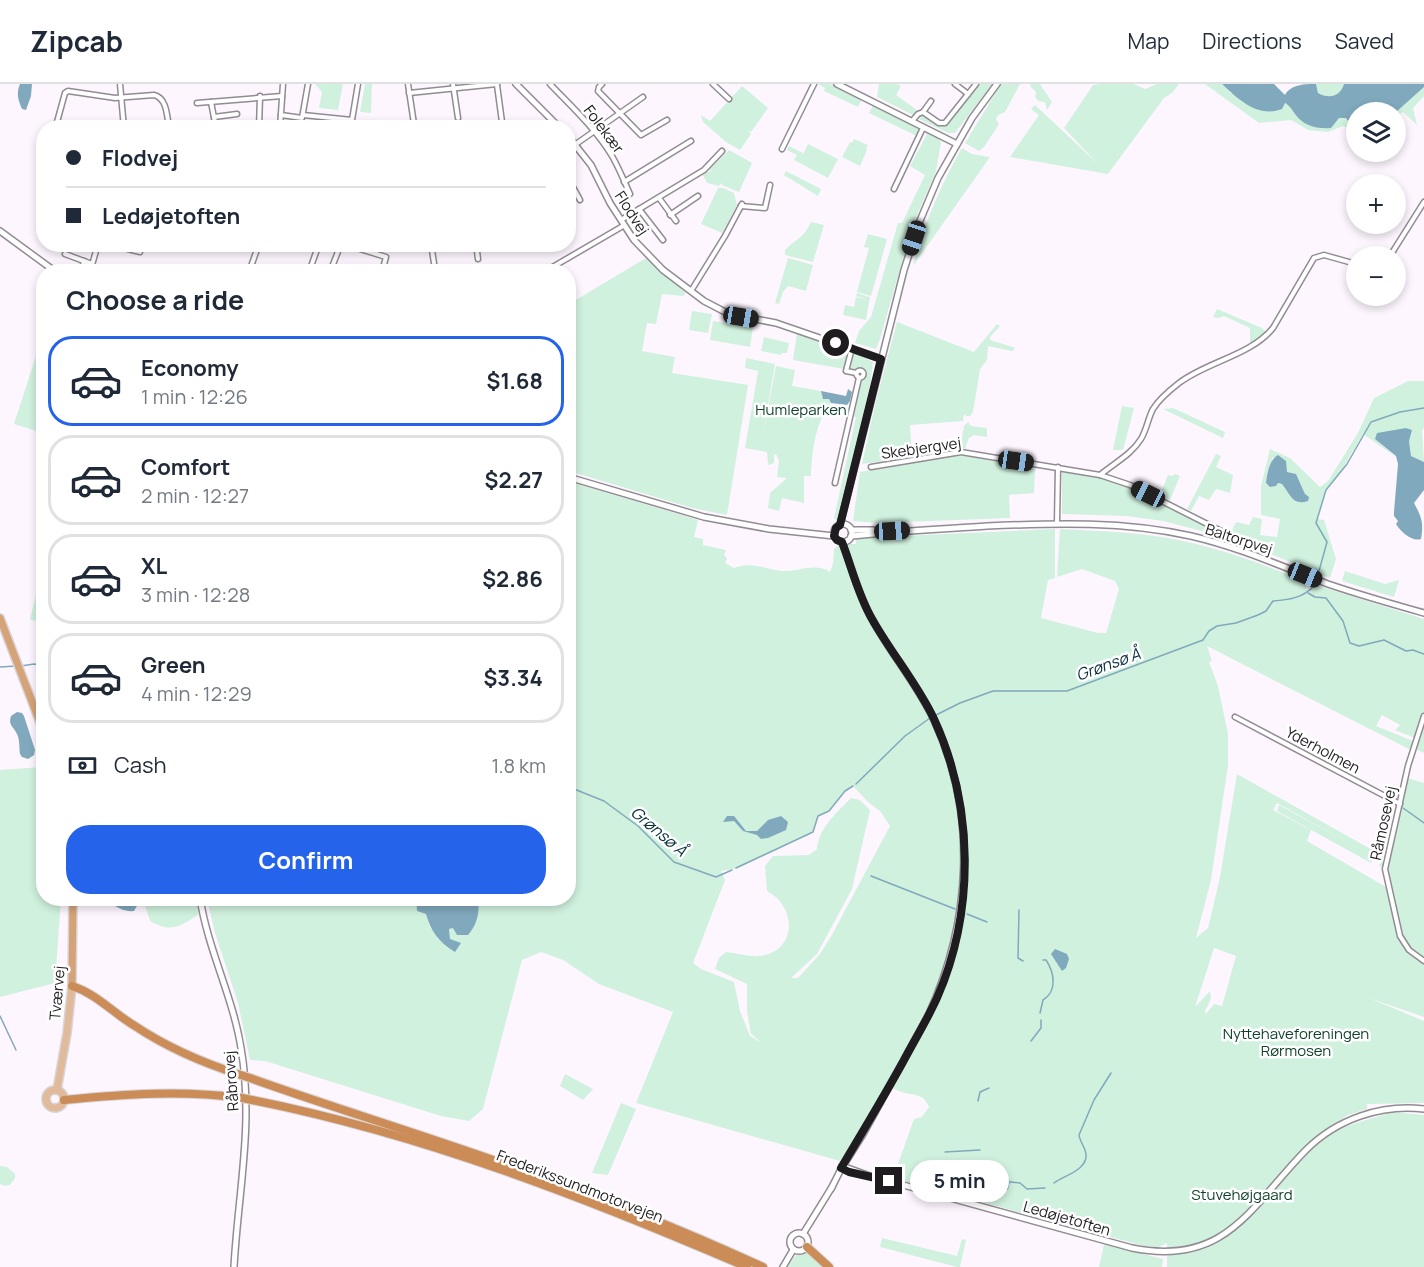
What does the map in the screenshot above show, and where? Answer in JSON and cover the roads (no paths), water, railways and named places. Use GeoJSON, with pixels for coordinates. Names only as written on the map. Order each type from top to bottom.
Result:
{"type":"FeatureCollection","features":[{"type":"Feature","properties":{"kind":"highway"},"geometry":{"type":"LineString","coordinates":[[0,618],[36,710]]}},
{"type":"Feature","properties":{"kind":"highway","name":"Tværvej"},"geometry":{"type":"LineString","coordinates":[[72,986],[73,906]]}},
{"type":"Feature","properties":{"kind":"highway"},"geometry":{"type":"LineString","coordinates":[[72,986],[89,992],[133,1026],[162,1043],[207,1064],[498,1161],[685,1233],[763,1267]]}},
{"type":"Feature","properties":{"kind":"highway","name":"Frederikssundmotorvejen"},"geometry":{"type":"LineString","coordinates":[[64,1100],[166,1092],[205,1093],[294,1108],[482,1163],[683,1239],[747,1267]]}},
{"type":"Feature","properties":{"kind":"highway"},"geometry":{"type":"LineString","coordinates":[[807,1247],[829,1267]]}},
{"type":"Feature","properties":{"kind":"main road","name":"Tværvej"},"geometry":{"type":"LineString","coordinates":[[57,1090],[72,986]]}},
{"type":"Feature","properties":{"kind":"main road"},"geometry":{"type":"LineString","coordinates":[[51,1090],[57,1090],[62,1092],[64,1100],[58,1107],[52,1107],[47,1103],[47,1095],[51,1090]]}},
{"type":"Feature","properties":{"kind":"street"},"geometry":{"type":"LineString","coordinates":[[120,84],[123,120]]}},
{"type":"Feature","properties":{"kind":"street"},"geometry":{"type":"LineString","coordinates":[[281,120],[283,84]]}},
{"type":"Feature","properties":{"kind":"street"},"geometry":{"type":"LineString","coordinates":[[303,115],[308,84]]}},
{"type":"Feature","properties":{"kind":"street"},"geometry":{"type":"LineString","coordinates":[[281,115],[351,120],[358,84]]}},
{"type":"Feature","properties":{"kind":"street"},"geometry":{"type":"LineString","coordinates":[[408,84],[413,120]]}},
{"type":"Feature","properties":{"kind":"street"},"geometry":{"type":"LineString","coordinates":[[409,93],[453,86],[497,84],[502,120]]}},
{"type":"Feature","properties":{"kind":"street"},"geometry":{"type":"LineString","coordinates":[[516,84],[552,120]]}},
{"type":"Feature","properties":{"kind":"street","name":"Folekær"},"geometry":{"type":"LineString","coordinates":[[550,84],[594,131],[611,155],[630,194]]}},
{"type":"Feature","properties":{"kind":"street"},"geometry":{"type":"LineString","coordinates":[[602,84],[598,87],[598,91],[641,135],[667,120]]}},
{"type":"Feature","properties":{"kind":"street"},"geometry":{"type":"LineString","coordinates":[[713,84],[729,99]]}},
{"type":"Feature","properties":{"kind":"street"},"geometry":{"type":"LineString","coordinates":[[782,149],[814,84]]}},
{"type":"Feature","properties":{"kind":"street"},"geometry":{"type":"LineString","coordinates":[[837,84],[957,144]]}},
{"type":"Feature","properties":{"kind":"street"},"geometry":{"type":"LineString","coordinates":[[955,84],[968,94]]}},
{"type":"Feature","properties":{"kind":"street"},"geometry":{"type":"LineString","coordinates":[[923,112],[939,123],[945,123],[976,84]]}},
{"type":"Feature","properties":{"kind":"street"},"geometry":{"type":"LineString","coordinates":[[803,1234],[863,1134],[928,1016],[948,970],[957,936],[964,892],[963,830],[956,783],[931,714],[911,678],[870,617],[851,565],[848,537],[843,525],[881,359],[919,223],[938,178],[957,144],[972,118],[997,84]]}},
{"type":"Feature","properties":{"kind":"street"},"geometry":{"type":"LineString","coordinates":[[453,86],[458,118]]}},
{"type":"Feature","properties":{"kind":"street"},"geometry":{"type":"LineString","coordinates":[[57,120],[68,90],[120,98],[160,96],[167,120]]}},
{"type":"Feature","properties":{"kind":"street"},"geometry":{"type":"LineString","coordinates":[[197,103],[260,96],[282,96]]}},
{"type":"Feature","properties":{"kind":"street"},"geometry":{"type":"LineString","coordinates":[[259,120],[260,96]]}},
{"type":"Feature","properties":{"kind":"street"},"geometry":{"type":"LineString","coordinates":[[576,144],[643,96]]}},
{"type":"Feature","properties":{"kind":"street"},"geometry":{"type":"LineString","coordinates":[[912,122],[931,101]]}},
{"type":"Feature","properties":{"kind":"street"},"geometry":{"type":"LineString","coordinates":[[211,102],[215,120]]}},
{"type":"Feature","properties":{"kind":"street"},"geometry":{"type":"LineString","coordinates":[[214,117],[237,114]]}},
{"type":"Feature","properties":{"kind":"street"},"geometry":{"type":"LineString","coordinates":[[894,189],[923,128]]}},
{"type":"Feature","properties":{"kind":"street"},"geometry":{"type":"LineString","coordinates":[[624,182],[691,141]]}},
{"type":"Feature","properties":{"kind":"street","name":"Flodvej"},"geometry":{"type":"LineString","coordinates":[[576,144],[591,165],[622,223],[648,256],[690,291],[729,314],[776,324],[881,359]]}},
{"type":"Feature","properties":{"kind":"street"},"geometry":{"type":"LineString","coordinates":[[576,252],[622,223],[639,209],[704,170],[722,151]]}},
{"type":"Feature","properties":{"kind":"street"},"geometry":{"type":"LineString","coordinates":[[690,291],[725,236],[741,205],[765,208],[770,185]]}},
{"type":"Feature","properties":{"kind":"street"},"geometry":{"type":"LineString","coordinates":[[576,195],[580,200]]}},
{"type":"Feature","properties":{"kind":"street"},"geometry":{"type":"LineString","coordinates":[[670,215],[698,196]]}},
{"type":"Feature","properties":{"kind":"street"},"geometry":{"type":"LineString","coordinates":[[658,198],[676,221]]}},
{"type":"Feature","properties":{"kind":"street"},"geometry":{"type":"LineString","coordinates":[[1396,246],[1424,202]]}},
{"type":"Feature","properties":{"kind":"street"},"geometry":{"type":"LineString","coordinates":[[639,209],[663,240]]}},
{"type":"Feature","properties":{"kind":"street"},"geometry":{"type":"LineString","coordinates":[[0,231],[45,264]]}},
{"type":"Feature","properties":{"kind":"street"},"geometry":{"type":"LineString","coordinates":[[65,254],[92,264],[96,252]]}},
{"type":"Feature","properties":{"kind":"street"},"geometry":{"type":"LineString","coordinates":[[369,252],[386,257],[384,264]]}},
{"type":"Feature","properties":{"kind":"street"},"geometry":{"type":"LineString","coordinates":[[432,252],[434,263]]}},
{"type":"Feature","properties":{"kind":"street"},"geometry":{"type":"LineString","coordinates":[[477,252],[478,259]]}},
{"type":"Feature","properties":{"kind":"street"},"geometry":{"type":"LineString","coordinates":[[557,264],[576,252]]}},
{"type":"Feature","properties":{"kind":"street"},"geometry":{"type":"LineString","coordinates":[[1100,475],[1126,457],[1135,447],[1146,430],[1158,402],[1178,384],[1209,365],[1247,348],[1266,336],[1314,258],[1324,255],[1346,261]]}},
{"type":"Feature","properties":{"kind":"street"},"geometry":{"type":"LineString","coordinates":[[835,483],[858,376],[846,371],[852,348]]}},
{"type":"Feature","properties":{"kind":"street","name":"Skebjergvej"},"geometry":{"type":"LineString","coordinates":[[871,467],[961,452],[1100,475],[1130,485],[1245,543]]}},
{"type":"Feature","properties":{"kind":"street"},"geometry":{"type":"LineString","coordinates":[[834,533],[837,540],[892,531],[1057,523],[1058,467]]}},
{"type":"Feature","properties":{"kind":"street"},"geometry":{"type":"LineString","coordinates":[[576,479],[704,517],[769,529],[834,533],[843,525]]}},
{"type":"Feature","properties":{"kind":"street","name":"Baltorpvej"},"geometry":{"type":"LineString","coordinates":[[1057,523],[1118,525],[1191,536],[1226,546],[1337,587],[1424,614]]}},
{"type":"Feature","properties":{"kind":"street","name":"Råmosevej"},"geometry":{"type":"LineString","coordinates":[[1424,716],[1408,766],[1386,859],[1386,879],[1404,945],[1424,961]]}},
{"type":"Feature","properties":{"kind":"street","name":"Yderholmen"},"geometry":{"type":"LineString","coordinates":[[1235,717],[1400,804]]}},
{"type":"Feature","properties":{"kind":"street","name":"Råbrovej"},"geometry":{"type":"LineString","coordinates":[[202,906],[209,937],[236,1021],[244,1071],[246,1150],[234,1267]]}},
{"type":"Feature","properties":{"kind":"street","name":"Ledøjetoften"},"geometry":{"type":"LineString","coordinates":[[843,1168],[1132,1248],[1158,1253],[1190,1251],[1226,1236],[1245,1219],[1306,1150],[1339,1125],[1354,1118],[1384,1110],[1424,1109]]}},
{"type":"Feature","properties":{"kind":"street"},"geometry":{"type":"LineString","coordinates":[[796,1233],[803,1234],[808,1240],[807,1247],[799,1251],[793,1250],[789,1244],[791,1237],[796,1233]]}},
{"type":"Feature","properties":{"kind":"street"},"geometry":{"type":"LineString","coordinates":[[784,1264],[793,1250]]}},
{"type":"Feature","properties":{"kind":"water"},"geometry":{"type":"Polygon","coordinates":[[[20,84],[32,84],[26,110],[22,109],[19,100],[20,84]]]}},
{"type":"Feature","properties":{"kind":"water"},"geometry":{"type":"Polygon","coordinates":[[[1222,84],[1274,84],[1285,95],[1295,87],[1316,84],[1318,93],[1334,96],[1340,92],[1344,84],[1424,84],[1424,87],[1406,103],[1346,102],[1346,118],[1339,118],[1331,128],[1306,124],[1285,103],[1282,109],[1265,111],[1242,101],[1222,84]]]}},
{"type":"Feature","properties":{"kind":"water"},"geometry":{"type":"Polygon","coordinates":[[[848,389],[852,392],[847,405],[831,403],[829,399],[823,399],[821,391],[846,396],[848,389]]]}},
{"type":"Feature","properties":{"kind":"water"},"geometry":{"type":"Polygon","coordinates":[[[1406,428],[1412,430],[1409,441],[1411,456],[1424,462],[1424,490],[1414,503],[1422,524],[1421,539],[1418,540],[1407,536],[1396,524],[1398,521],[1394,512],[1398,464],[1396,456],[1375,439],[1377,433],[1406,428]]]}},
{"type":"Feature","properties":{"kind":"water"},"geometry":{"type":"Polygon","coordinates":[[[1278,455],[1286,461],[1287,472],[1296,474],[1305,494],[1309,497],[1308,501],[1295,501],[1282,484],[1278,483],[1270,487],[1266,483],[1271,464],[1278,455]]]}},
{"type":"Feature","properties":{"kind":"water"},"geometry":{"type":"Polygon","coordinates":[[[17,712],[24,716],[35,750],[34,755],[28,759],[20,754],[18,736],[11,724],[11,716],[17,712]]]}},
{"type":"Feature","properties":{"kind":"water"},"geometry":{"type":"Polygon","coordinates":[[[727,816],[734,816],[746,831],[757,831],[768,820],[781,816],[788,822],[786,830],[761,839],[757,835],[743,831],[734,821],[723,822],[727,816]]]}},
{"type":"Feature","properties":{"kind":"water"},"geometry":{"type":"Polygon","coordinates":[[[115,906],[137,906],[134,911],[115,906]]]}},
{"type":"Feature","properties":{"kind":"water"},"geometry":{"type":"Polygon","coordinates":[[[417,906],[479,906],[479,909],[474,927],[468,935],[457,935],[453,928],[449,929],[450,939],[461,943],[455,952],[436,936],[426,914],[417,911],[417,906]]]}},
{"type":"Feature","properties":{"kind":"water"},"geometry":{"type":"Polygon","coordinates":[[[1055,949],[1067,954],[1069,959],[1066,968],[1062,971],[1051,954],[1055,949]]]}},
{"type":"Feature","properties":{"kind":"water"},"geometry":{"type":"Polygon","coordinates":[[[1002,1171],[1010,1181],[1008,1190],[979,1191],[976,1189],[1002,1171]]]}},
{"type":"Feature","properties":{"kind":"waterway"},"geometry":{"type":"LineString","coordinates":[[1319,571],[1327,542],[1316,523],[1326,490],[1347,464],[1371,422],[1400,412],[1424,408]]}},
{"type":"Feature","properties":{"kind":"waterway","name":"Grønsø Å"},"geometry":{"type":"LineString","coordinates":[[856,784],[905,736],[930,718],[960,703],[993,691],[1067,691],[1203,640],[1209,631],[1217,626],[1236,623],[1258,615],[1266,611],[1273,601],[1300,596],[1314,586]]}},
{"type":"Feature","properties":{"kind":"waterway"},"geometry":{"type":"LineString","coordinates":[[1308,593],[1315,597],[1326,598],[1343,621],[1350,643],[1359,646],[1384,640],[1406,651],[1413,650],[1424,654]]}},
{"type":"Feature","properties":{"kind":"waterway","name":"Grønsø Å"},"geometry":{"type":"LineString","coordinates":[[21,666],[36,664]]}},
{"type":"Feature","properties":{"kind":"waterway","name":"Grønsø Å"},"geometry":{"type":"LineString","coordinates":[[0,667],[16,666]]}},
{"type":"Feature","properties":{"kind":"waterway","name":"Grønsø Å"},"geometry":{"type":"LineString","coordinates":[[736,868],[813,832],[818,816],[829,811],[845,791],[853,786]]}},
{"type":"Feature","properties":{"kind":"waterway","name":"Grønsø Å"},"geometry":{"type":"LineString","coordinates":[[576,790],[604,801],[638,826],[674,862],[716,877],[732,870]]}},
{"type":"Feature","properties":{"kind":"waterway"},"geometry":{"type":"LineString","coordinates":[[1403,808],[1424,823]]}},
{"type":"Feature","properties":{"kind":"waterway"},"geometry":{"type":"LineString","coordinates":[[871,876],[955,909]]}},
{"type":"Feature","properties":{"kind":"waterway"},"geometry":{"type":"LineString","coordinates":[[1019,910],[1018,958],[1023,961]]}},
{"type":"Feature","properties":{"kind":"waterway"},"geometry":{"type":"LineString","coordinates":[[967,914],[987,922]]}},
{"type":"Feature","properties":{"kind":"waterway"},"geometry":{"type":"LineString","coordinates":[[1040,1013],[1043,1000],[1053,987],[1053,976],[1049,965],[1046,960],[1043,960]]}},
{"type":"Feature","properties":{"kind":"waterway"},"geometry":{"type":"LineString","coordinates":[[0,1016],[16,1050]]}},
{"type":"Feature","properties":{"kind":"waterway"},"geometry":{"type":"LineString","coordinates":[[1031,1041],[1041,1028],[1041,1020]]}},
{"type":"Feature","properties":{"kind":"waterway"},"geometry":{"type":"LineString","coordinates":[[1054,1183],[1074,1172],[1086,1160],[1079,1135],[1094,1100],[1111,1073]]}},
{"type":"Feature","properties":{"kind":"waterway"},"geometry":{"type":"LineString","coordinates":[[978,1101],[980,1092],[989,1088]]}},
{"type":"Feature","properties":{"kind":"waterway"},"geometry":{"type":"LineString","coordinates":[[945,1152],[980,1150]]}},
{"type":"Feature","properties":{"kind":"waterway"},"geometry":{"type":"LineString","coordinates":[[1010,1182],[1020,1183],[1027,1189],[1045,1188]]}},
{"type":"Feature","properties":{"kind":"park label","name":"Humleparken"},"geometry":{"type":"Point","coordinates":[801,409]}},
{"type":"Feature","properties":{"kind":"park label","name":"Nyttehaveforeningen Rørmosen"},"geometry":{"type":"Point","coordinates":[1296,1042]}},
{"type":"Feature","properties":{"kind":"park label","name":"Stuvehøjgaard"},"geometry":{"type":"Point","coordinates":[1242,1194]}}]}
